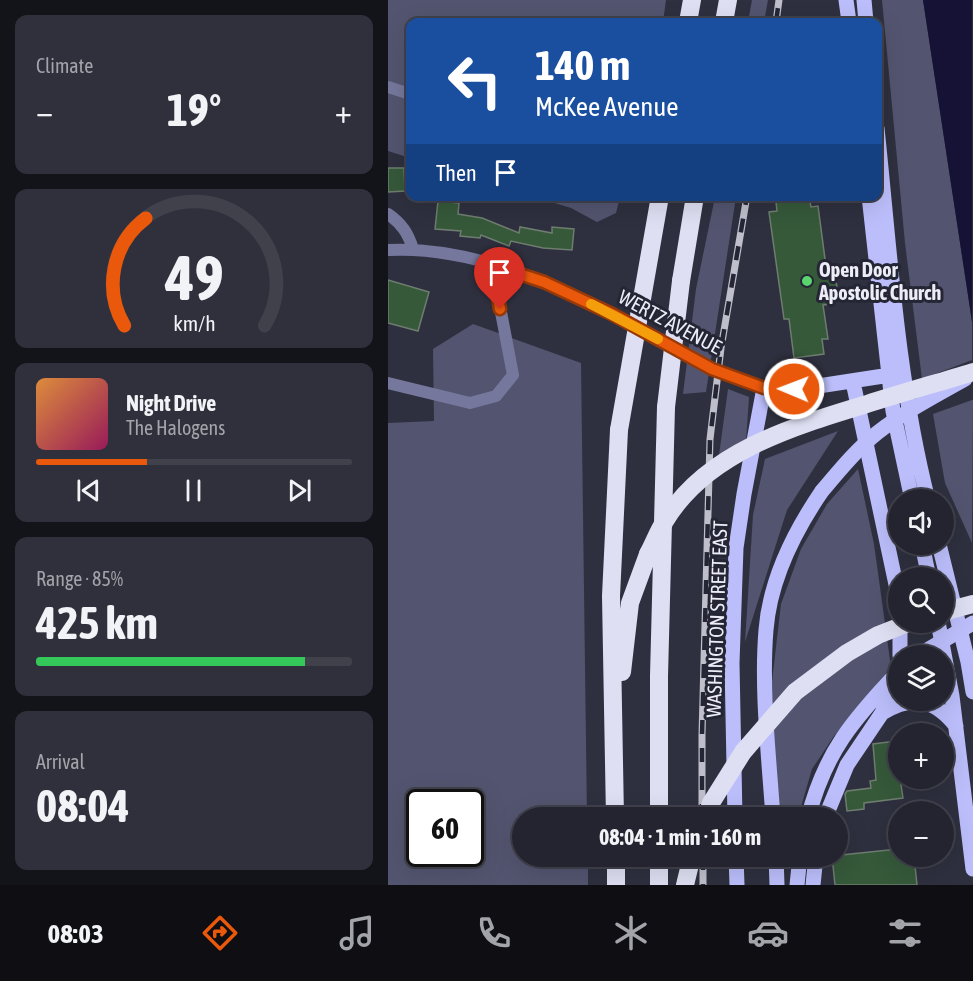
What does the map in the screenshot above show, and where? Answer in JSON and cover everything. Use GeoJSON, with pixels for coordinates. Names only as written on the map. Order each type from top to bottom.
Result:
{"type":"FeatureCollection","features":[{"type":"Feature","properties":{"kind":"highway"},"geometry":{"type":"LineString","coordinates":[[689,18],[692,0]]}},
{"type":"Feature","properties":{"kind":"highway"},"geometry":{"type":"LineString","coordinates":[[725,18],[728,0]]}},
{"type":"Feature","properties":{"kind":"highway"},"geometry":{"type":"LineString","coordinates":[[615,807],[611,596],[619,430],[659,201]]}},
{"type":"Feature","properties":{"kind":"highway"},"geometry":{"type":"LineString","coordinates":[[660,807],[659,676],[666,407],[681,281],[694,201]]}},
{"type":"Feature","properties":{"kind":"highway"},"geometry":{"type":"LineString","coordinates":[[614,758],[630,603],[648,554],[665,520],[688,492],[720,464],[762,440],[824,417],[973,373]]}},
{"type":"Feature","properties":{"kind":"highway"},"geometry":{"type":"LineString","coordinates":[[954,609],[973,604]]}},
{"type":"Feature","properties":{"kind":"highway"},"geometry":{"type":"LineString","coordinates":[[710,807],[742,752],[795,692],[847,653],[888,632]]}},
{"type":"Feature","properties":{"kind":"highway"},"geometry":{"type":"LineString","coordinates":[[616,867],[616,885]]}},
{"type":"Feature","properties":{"kind":"highway"},"geometry":{"type":"LineString","coordinates":[[659,867],[659,885]]}},
{"type":"Feature","properties":{"kind":"main road"},"geometry":{"type":"LineString","coordinates":[[846,0],[848,18]]}},
{"type":"Feature","properties":{"kind":"main road"},"geometry":{"type":"LineString","coordinates":[[864,0],[866,18]]}},
{"type":"Feature","properties":{"kind":"main road"},"geometry":{"type":"LineString","coordinates":[[882,193],[896,374],[893,411],[910,489]]}},
{"type":"Feature","properties":{"kind":"main road"},"geometry":{"type":"LineString","coordinates":[[870,201],[896,374],[925,489]]}},
{"type":"Feature","properties":{"kind":"main road"},"geometry":{"type":"LineString","coordinates":[[772,807],[764,665],[766,628],[772,596],[789,547],[803,518],[822,491],[875,435],[902,415],[973,373]]}},
{"type":"Feature","properties":{"kind":"main road","name":"WERTZ AVENUE"},"geometry":{"type":"LineString","coordinates":[[764,388],[794,389],[896,374]]}},
{"type":"Feature","properties":{"kind":"main road"},"geometry":{"type":"LineString","coordinates":[[853,382],[892,567]]}},
{"type":"Feature","properties":{"kind":"main road","name":"WASHINGTON STREET EAST"},"geometry":{"type":"LineString","coordinates":[[735,807],[732,663],[736,548],[764,388]]}},
{"type":"Feature","properties":{"kind":"main road"},"geometry":{"type":"LineString","coordinates":[[942,555],[968,662],[973,692]]}},
{"type":"Feature","properties":{"kind":"main road"},"geometry":{"type":"LineString","coordinates":[[936,645],[973,623]]}},
{"type":"Feature","properties":{"kind":"main road"},"geometry":{"type":"LineString","coordinates":[[940,633],[948,667],[973,869]]}},
{"type":"Feature","properties":{"kind":"main road"},"geometry":{"type":"LineString","coordinates":[[811,807],[825,767],[840,739],[888,681]]}},
{"type":"Feature","properties":{"kind":"main road"},"geometry":{"type":"LineString","coordinates":[[830,807],[847,765],[882,713],[888,697]]}},
{"type":"Feature","properties":{"kind":"main road"},"geometry":{"type":"LineString","coordinates":[[882,713],[894,706],[921,702],[938,707],[956,726]]}},
{"type":"Feature","properties":{"kind":"main road"},"geometry":{"type":"LineString","coordinates":[[736,867],[737,885]]}},
{"type":"Feature","properties":{"kind":"main road"},"geometry":{"type":"LineString","coordinates":[[777,867],[778,885]]}},
{"type":"Feature","properties":{"kind":"main road"},"geometry":{"type":"LineString","coordinates":[[798,885],[799,867]]}},
{"type":"Feature","properties":{"kind":"main road"},"geometry":{"type":"LineString","coordinates":[[813,885],[815,867]]}},
{"type":"Feature","properties":{"kind":"street"},"geometry":{"type":"LineString","coordinates":[[388,87],[406,93]]}},
{"type":"Feature","properties":{"kind":"street"},"geometry":{"type":"LineString","coordinates":[[388,214],[400,222],[409,234],[413,249]]}},
{"type":"Feature","properties":{"kind":"street","name":"WERTZ AVENUE"},"geometry":{"type":"LineString","coordinates":[[388,250],[413,249],[454,254],[544,282],[612,314],[712,369],[764,388]]}},
{"type":"Feature","properties":{"kind":"street"},"geometry":{"type":"LineString","coordinates":[[388,383],[470,403],[496,396],[513,375],[492,265]]}},
{"type":"Feature","properties":{"kind":"shaded area"},"geometry":{"type":"Polygon","coordinates":[[[388,0],[666,0],[664,18],[406,18],[406,157],[388,151],[388,0]]]}},
{"type":"Feature","properties":{"kind":"shaded area"},"geometry":{"type":"Polygon","coordinates":[[[752,0],[768,0],[765,18],[749,18],[752,0]]]}},
{"type":"Feature","properties":{"kind":"shaded area"},"geometry":{"type":"Polygon","coordinates":[[[882,0],[923,0],[972,322],[972,360],[922,379],[905,243],[882,0]]]}},
{"type":"Feature","properties":{"kind":"shaded area"},"geometry":{"type":"Polygon","coordinates":[[[923,0],[972,0],[972,322],[970,308],[923,0]]]}},
{"type":"Feature","properties":{"kind":"shaded area"},"geometry":{"type":"Polygon","coordinates":[[[548,201],[619,201],[616,213],[597,222],[571,208],[548,201]]]}},
{"type":"Feature","properties":{"kind":"shaded area"},"geometry":{"type":"Polygon","coordinates":[[[714,201],[735,201],[706,392],[683,394],[696,289],[714,201]]]}},
{"type":"Feature","properties":{"kind":"shaded area"},"geometry":{"type":"Polygon","coordinates":[[[473,324],[581,363],[587,807],[512,807],[512,867],[588,867],[588,885],[388,885],[388,423],[434,421],[433,349],[473,324]]]}},
{"type":"Feature","properties":{"kind":"shaded area"},"geometry":{"type":"Polygon","coordinates":[[[728,389],[749,397],[746,442],[719,455],[728,389]]]}},
{"type":"Feature","properties":{"kind":"shaded area"},"geometry":{"type":"Polygon","coordinates":[[[973,400],[972,543],[954,503],[954,489],[948,489],[945,483],[933,414],[973,400]]]}},
{"type":"Feature","properties":{"kind":"shaded area"},"geometry":{"type":"Polygon","coordinates":[[[838,431],[787,510],[745,642],[753,515],[765,459],[838,431]]]}},
{"type":"Feature","properties":{"kind":"shaded area"},"geometry":{"type":"Polygon","coordinates":[[[858,469],[874,544],[888,645],[888,671],[834,736],[812,769],[801,807],[778,807],[771,690],[781,604],[801,549],[827,504],[858,469]]]}},
{"type":"Feature","properties":{"kind":"building"},"geometry":{"type":"Polygon","coordinates":[[[388,168],[404,168],[405,191],[388,192],[388,168]]]}},
{"type":"Feature","properties":{"kind":"building"},"geometry":{"type":"Polygon","coordinates":[[[438,201],[459,203],[458,214],[482,218],[519,233],[520,227],[552,233],[552,227],[574,229],[572,250],[543,248],[511,241],[509,246],[481,235],[480,238],[460,236],[461,231],[435,229],[438,201]]]}},
{"type":"Feature","properties":{"kind":"building","name":"Open Door Apostolic Church"},"geometry":{"type":"Polygon","coordinates":[[[810,201],[811,207],[818,206],[827,274],[835,273],[837,288],[830,289],[832,304],[823,305],[828,339],[822,339],[824,354],[794,358],[789,319],[784,319],[769,212],[777,211],[776,202],[810,201]]]}},
{"type":"Feature","properties":{"kind":"building"},"geometry":{"type":"Polygon","coordinates":[[[388,280],[429,292],[418,331],[388,323],[388,280]]]}},
{"type":"Feature","properties":{"kind":"building"},"geometry":{"type":"Polygon","coordinates":[[[888,742],[888,789],[902,789],[903,798],[864,803],[864,809],[848,811],[845,794],[847,791],[871,788],[870,781],[876,780],[873,744],[888,742]]]}},
{"type":"Feature","properties":{"kind":"building"},"geometry":{"type":"Polygon","coordinates":[[[888,850],[888,867],[915,867],[917,885],[835,885],[833,867],[848,867],[848,854],[888,850]]]}},
{"type":"Feature","properties":{"kind":"railway"},"geometry":{"type":"LineString","coordinates":[[777,18],[779,0]]}},
{"type":"Feature","properties":{"kind":"railway"},"geometry":{"type":"LineString","coordinates":[[702,807],[710,439],[721,348],[746,201]]}},
{"type":"Feature","properties":{"kind":"railway"},"geometry":{"type":"LineString","coordinates":[[703,867],[703,885]]}},
{"type":"Feature","properties":{"kind":"slow traffic"},"geometry":{"type":"LineString","coordinates":[[591,304],[658,339]]}},
{"type":"Feature","properties":{"kind":"place","name":"Open Door Apostolic Church"},"geometry":{"type":"Point","coordinates":[807,281]}},
{"type":"Feature","properties":{"kind":"route"},"geometry":{"type":"LineString","coordinates":[[500,309],[492,265],[544,282],[612,314],[712,369],[764,388],[794,389]]}}]}
